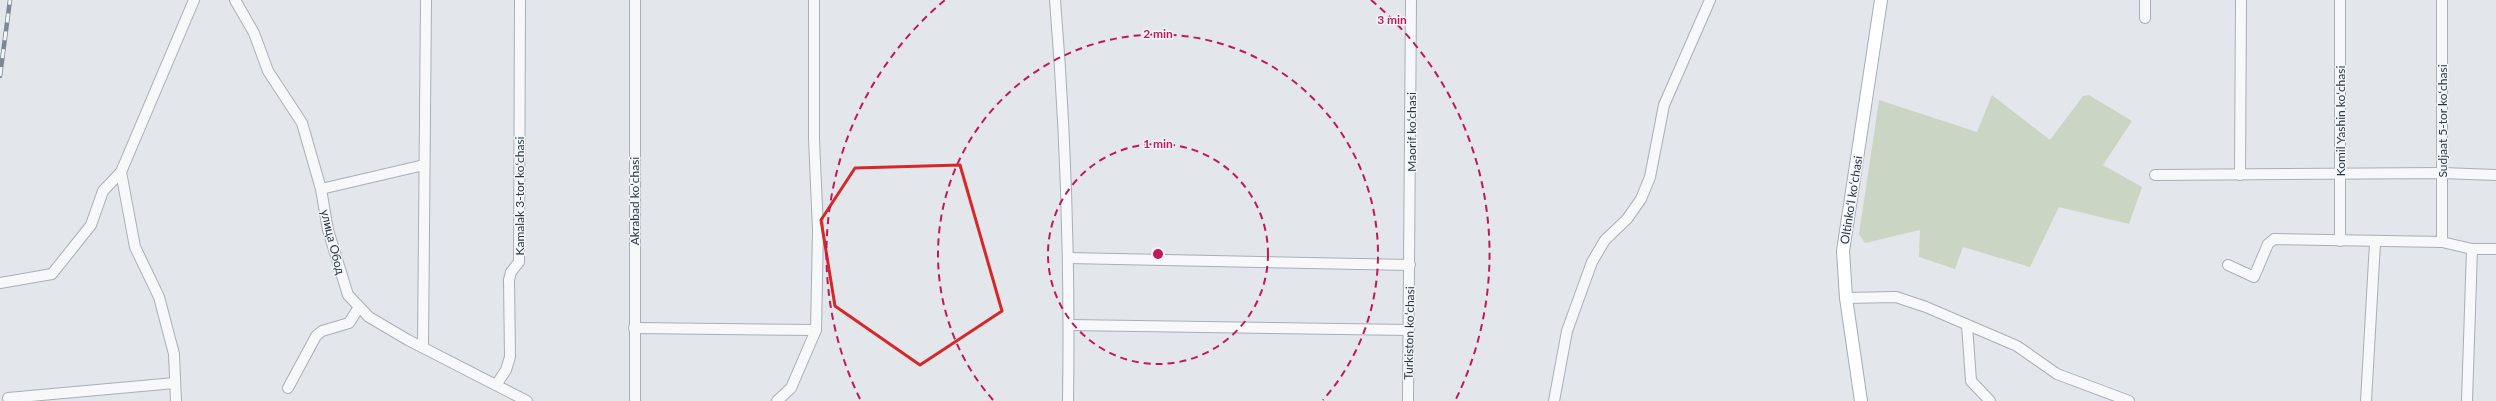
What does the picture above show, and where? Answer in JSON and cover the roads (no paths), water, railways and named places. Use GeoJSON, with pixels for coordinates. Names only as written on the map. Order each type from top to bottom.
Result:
{"type":"FeatureCollection","features":[{"type":"Feature","properties":{"kind":"main road","name":"Oltinkoʻl koʻchasi"},"geometry":{"type":"LineString","coordinates":[[1861,401],[1846,298],[1843,252],[1881,0]]}},
{"type":"Feature","properties":{"kind":"street"},"geometry":{"type":"LineString","coordinates":[[0,283],[52,274],[91,225],[103,191],[121,172],[194,0]]}},
{"type":"Feature","properties":{"kind":"street","name":"улица Обод"},"geometry":{"type":"LineString","coordinates":[[235,0],[254,33],[268,71],[302,123],[321,189],[328,230],[348,295],[369,317],[408,340],[423,346],[527,401]]}},
{"type":"Feature","properties":{"kind":"street"},"geometry":{"type":"LineString","coordinates":[[423,346],[426,0]]}},
{"type":"Feature","properties":{"kind":"street","name":"Kamalak 3-tor koʻchasi"},"geometry":{"type":"LineString","coordinates":[[496,385],[508,365],[509,280],[511,272],[519,262],[520,0]]}},
{"type":"Feature","properties":{"kind":"street","name":"Akrabad koʻchasi"},"geometry":{"type":"LineString","coordinates":[[635,0],[635,401]]}},
{"type":"Feature","properties":{"kind":"street"},"geometry":{"type":"LineString","coordinates":[[777,401],[791,388],[816,330],[818,230],[814,139],[814,0]]}},
{"type":"Feature","properties":{"kind":"street"},"geometry":{"type":"LineString","coordinates":[[1055,0],[1065,132],[1069,325],[1068,401]]}},
{"type":"Feature","properties":{"kind":"street","name":"Maorif koʻchasi"},"geometry":{"type":"LineString","coordinates":[[1410,265],[1411,0]]}},
{"type":"Feature","properties":{"kind":"street"},"geometry":{"type":"LineString","coordinates":[[1554,401],[1567,330],[1592,262],[1605,240],[1627,219],[1640,199],[1650,177],[1664,105],[1710,0]]}},
{"type":"Feature","properties":{"kind":"street"},"geometry":{"type":"LineString","coordinates":[[2145,0],[2145,18]]}},
{"type":"Feature","properties":{"kind":"street"},"geometry":{"type":"LineString","coordinates":[[2240,0],[2240,175]]}},
{"type":"Feature","properties":{"kind":"street","name":"Komil Yashin koʻchasi"},"geometry":{"type":"LineString","coordinates":[[2340,0],[2340,242]]}},
{"type":"Feature","properties":{"kind":"street","name":"Sudjaat 5-tor koʻchasi"},"geometry":{"type":"LineString","coordinates":[[2442,0],[2442,242]]}},
{"type":"Feature","properties":{"kind":"street"},"geometry":{"type":"LineString","coordinates":[[321,189],[424,165]]}},
{"type":"Feature","properties":{"kind":"street"},"geometry":{"type":"LineString","coordinates":[[121,172],[134,247],[158,297],[174,354],[176,401]]}},
{"type":"Feature","properties":{"kind":"street"},"geometry":{"type":"LineString","coordinates":[[2155,175],[2442,173],[2496,175]]}},
{"type":"Feature","properties":{"kind":"street"},"geometry":{"type":"LineString","coordinates":[[2228,265],[2254,277],[2268,244],[2274,240],[2340,242],[2442,242],[2472,250],[2496,250]]}},
{"type":"Feature","properties":{"kind":"street"},"geometry":{"type":"LineString","coordinates":[[2366,401],[2375,242]]}},
{"type":"Feature","properties":{"kind":"street"},"geometry":{"type":"LineString","coordinates":[[2467,401],[2472,250]]}},
{"type":"Feature","properties":{"kind":"street"},"geometry":{"type":"LineString","coordinates":[[1068,258],[1410,265]]}},
{"type":"Feature","properties":{"kind":"street","name":"Turkiston koʻchasi"},"geometry":{"type":"LineString","coordinates":[[1408,401],[1410,265]]}},
{"type":"Feature","properties":{"kind":"street"},"geometry":{"type":"LineString","coordinates":[[1846,298],[1896,297],[2017,346],[2057,374],[2129,401]]}},
{"type":"Feature","properties":{"kind":"street"},"geometry":{"type":"LineString","coordinates":[[288,388],[316,336],[322,331],[349,323],[359,307]]}},
{"type":"Feature","properties":{"kind":"street"},"geometry":{"type":"LineString","coordinates":[[1069,325],[1409,330]]}},
{"type":"Feature","properties":{"kind":"street"},"geometry":{"type":"LineString","coordinates":[[1967,325],[1971,381],[1990,401]]}},
{"type":"Feature","properties":{"kind":"street"},"geometry":{"type":"LineString","coordinates":[[634,328],[816,330]]}},
{"type":"Feature","properties":{"kind":"street"},"geometry":{"type":"LineString","coordinates":[[8,398],[175,383]]}},
{"type":"Feature","properties":{"kind":"railway"},"geometry":{"type":"LineString","coordinates":[[0,76],[10,0]]}}]}
